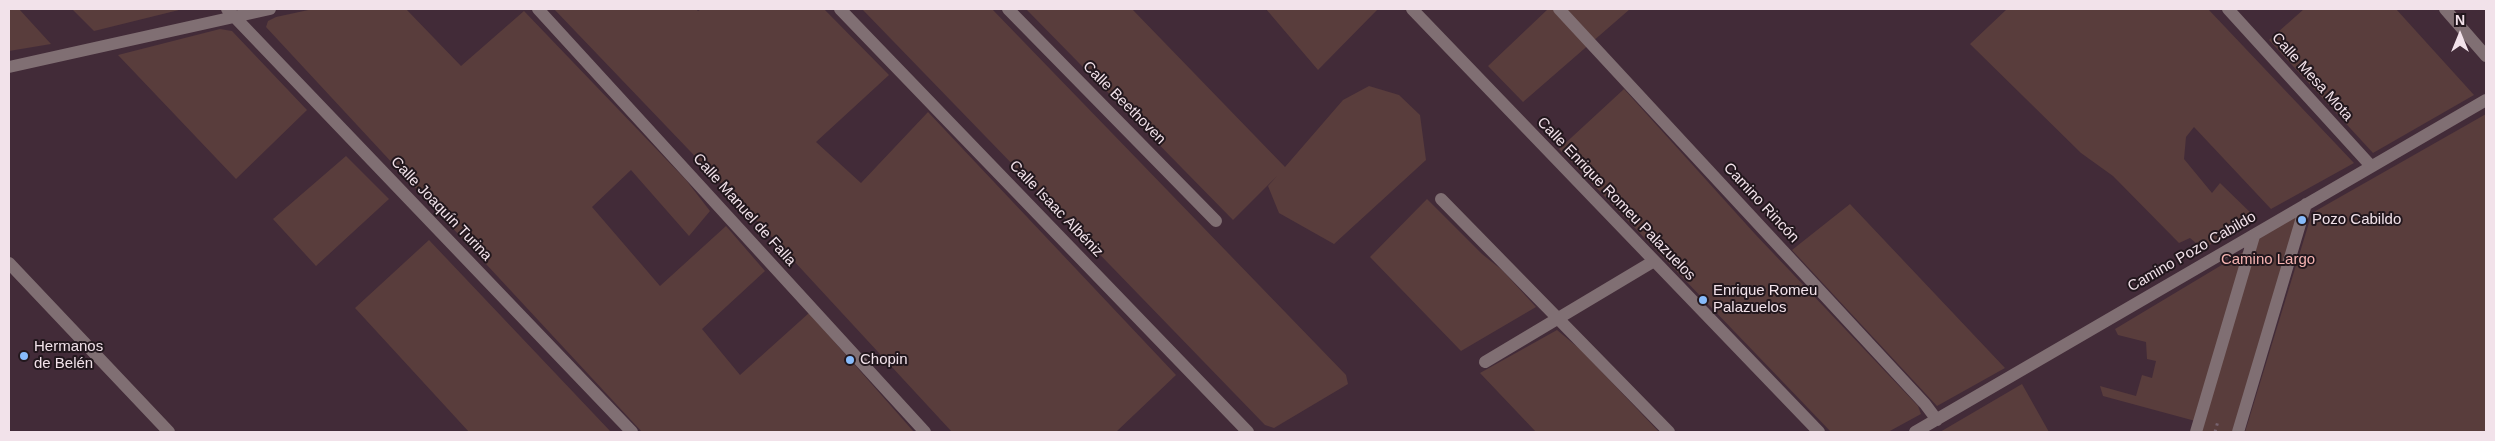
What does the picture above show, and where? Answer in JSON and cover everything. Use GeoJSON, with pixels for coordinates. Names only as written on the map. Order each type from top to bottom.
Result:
{"type":"FeatureCollection","features":[{"type":"Feature","properties":{"kind":"street"},"geometry":{"type":"LineString","coordinates":[[9,67],[231,13],[270,9]]}},
{"type":"Feature","properties":{"kind":"street","name":"Calle Manuel de Falla"},"geometry":{"type":"LineString","coordinates":[[538,9],[925,432]]}},
{"type":"Feature","properties":{"kind":"street","name":"Calle Isaac Albéniz"},"geometry":{"type":"LineString","coordinates":[[840,9],[1248,432]]}},
{"type":"Feature","properties":{"kind":"street","name":"Calle Beethoven"},"geometry":{"type":"LineString","coordinates":[[1008,9],[1216,221]]}},
{"type":"Feature","properties":{"kind":"street","name":"Calle Enrique Romeu Palazuelos"},"geometry":{"type":"LineString","coordinates":[[1412,9],[1819,432]]}},
{"type":"Feature","properties":{"kind":"street","name":"Camino Rincón"},"geometry":{"type":"LineString","coordinates":[[1559,9],[1926,404],[1936,420]]}},
{"type":"Feature","properties":{"kind":"street","name":"Calle Mesa Mota"},"geometry":{"type":"LineString","coordinates":[[2228,9],[2371,166]]}},
{"type":"Feature","properties":{"kind":"street"},"geometry":{"type":"LineString","coordinates":[[2445,9],[2486,56]]}},
{"type":"Feature","properties":{"kind":"street","name":"Calle Joaquín Turina"},"geometry":{"type":"LineString","coordinates":[[231,13],[632,432]]}},
{"type":"Feature","properties":{"kind":"street","name":"Camino Pozo Cabildo"},"geometry":{"type":"LineString","coordinates":[[1915,432],[2486,100]]}},
{"type":"Feature","properties":{"kind":"street"},"geometry":{"type":"LineString","coordinates":[[1441,199],[1669,432]]}},
{"type":"Feature","properties":{"kind":"street"},"geometry":{"type":"LineString","coordinates":[[2238,432],[2306,204]]}},
{"type":"Feature","properties":{"kind":"street"},"geometry":{"type":"LineString","coordinates":[[2196,432],[2254,236]]}},
{"type":"Feature","properties":{"kind":"street"},"geometry":{"type":"LineString","coordinates":[[1485,362],[1654,261]]}},
{"type":"Feature","properties":{"kind":"street"},"geometry":{"type":"LineString","coordinates":[[9,263],[169,432]]}},
{"type":"Feature","properties":{"kind":"green space"},"geometry":{"type":"Polygon","coordinates":[[[9,9],[19,9],[51,44],[9,51],[9,9]]]}},
{"type":"Feature","properties":{"kind":"green space"},"geometry":{"type":"Polygon","coordinates":[[[72,9],[183,9],[94,31],[72,9]]]}},
{"type":"Feature","properties":{"kind":"green space"},"geometry":{"type":"Polygon","coordinates":[[[313,9],[406,9],[461,66],[524,11],[686,180],[710,211],[689,236],[631,170],[592,207],[660,286],[726,226],[765,271],[702,329],[740,375],[809,313],[914,432],[642,432],[266,27],[268,21],[276,17],[313,9]]]}},
{"type":"Feature","properties":{"kind":"green space"},"geometry":{"type":"Polygon","coordinates":[[[554,9],[696,9],[698,11],[701,9],[824,9],[889,75],[816,142],[861,183],[928,112],[1176,375],[1116,432],[952,432],[756,220],[554,9]]]}},
{"type":"Feature","properties":{"kind":"green space"},"geometry":{"type":"Polygon","coordinates":[[[862,9],[992,9],[1346,375],[1348,384],[1274,428],[1265,425],[862,9]]]}},
{"type":"Feature","properties":{"kind":"green space"},"geometry":{"type":"Polygon","coordinates":[[[1026,9],[1132,9],[1285,167],[1343,100],[1369,86],[1399,95],[1420,115],[1426,160],[1334,244],[1279,213],[1268,186],[1277,176],[1233,220],[1026,9]]]}},
{"type":"Feature","properties":{"kind":"green space"},"geometry":{"type":"Polygon","coordinates":[[[1266,9],[1378,9],[1318,70],[1266,9]]]}},
{"type":"Feature","properties":{"kind":"green space"},"geometry":{"type":"Polygon","coordinates":[[[1548,9],[1630,9],[1523,102],[1488,66],[1548,9]]]}},
{"type":"Feature","properties":{"kind":"green space"},"geometry":{"type":"Polygon","coordinates":[[[2007,9],[2208,9],[2354,163],[2271,209],[2194,127],[2186,137],[2184,159],[2212,193],[2220,183],[2256,218],[2203,249],[2190,238],[2179,243],[2113,176],[2081,153],[1970,44],[2007,9]]]}},
{"type":"Feature","properties":{"kind":"green space"},"geometry":{"type":"Polygon","coordinates":[[[2304,9],[2396,9],[2474,95],[2373,153],[2269,40],[2304,9]]]}},
{"type":"Feature","properties":{"kind":"green space"},"geometry":{"type":"Polygon","coordinates":[[[220,29],[232,31],[307,110],[236,179],[118,55],[220,29]]]}},
{"type":"Feature","properties":{"kind":"green space"},"geometry":{"type":"Polygon","coordinates":[[[1624,89],[1755,234],[1918,406],[1921,414],[1888,432],[1831,432],[1559,149],[1624,89]]]}},
{"type":"Feature","properties":{"kind":"green space"},"geometry":{"type":"Polygon","coordinates":[[[2486,114],[2486,432],[2245,432],[2312,213],[2486,114]]]}},
{"type":"Feature","properties":{"kind":"green space"},"geometry":{"type":"Polygon","coordinates":[[[346,156],[389,199],[316,266],[273,219],[346,156]]]}},
{"type":"Feature","properties":{"kind":"green space"},"geometry":{"type":"Polygon","coordinates":[[[1427,199],[1482,254],[1502,270],[1536,307],[1461,351],[1370,257],[1427,199]]]}},
{"type":"Feature","properties":{"kind":"green space"},"geometry":{"type":"Polygon","coordinates":[[[1850,204],[2005,368],[1937,406],[1792,250],[1850,204]]]}},
{"type":"Feature","properties":{"kind":"green space","name":"Camino Largo"},"geometry":{"type":"Polygon","coordinates":[[[2306,204],[2238,432],[2196,432],[2199,422],[2103,396],[2100,386],[2136,396],[2142,375],[2152,378],[2156,361],[2147,359],[2146,342],[2118,335],[2115,329],[2250,248],[2254,236],[2306,204]]]}},
{"type":"Feature","properties":{"kind":"green space"},"geometry":{"type":"Polygon","coordinates":[[[429,240],[611,432],[469,432],[355,308],[429,240]]]}},
{"type":"Feature","properties":{"kind":"green space"},"geometry":{"type":"Polygon","coordinates":[[[1557,330],[1581,350],[1659,432],[1536,432],[1480,373],[1557,330]]]}},
{"type":"Feature","properties":{"kind":"green space"},"geometry":{"type":"Polygon","coordinates":[[[2022,384],[2049,432],[1940,432],[2022,384]]]}},
{"type":"Feature","properties":{"kind":"place","name":"Pozo Cabildo"},"geometry":{"type":"Point","coordinates":[2302,220]}},
{"type":"Feature","properties":{"kind":"place","name":"Enrique Romeu Palazuelos"},"geometry":{"type":"Point","coordinates":[1703,300]}},
{"type":"Feature","properties":{"kind":"place","name":"Hermanos de Belén"},"geometry":{"type":"Point","coordinates":[24,356]}},
{"type":"Feature","properties":{"kind":"place","name":"Chopin"},"geometry":{"type":"Point","coordinates":[850,360]}}]}
